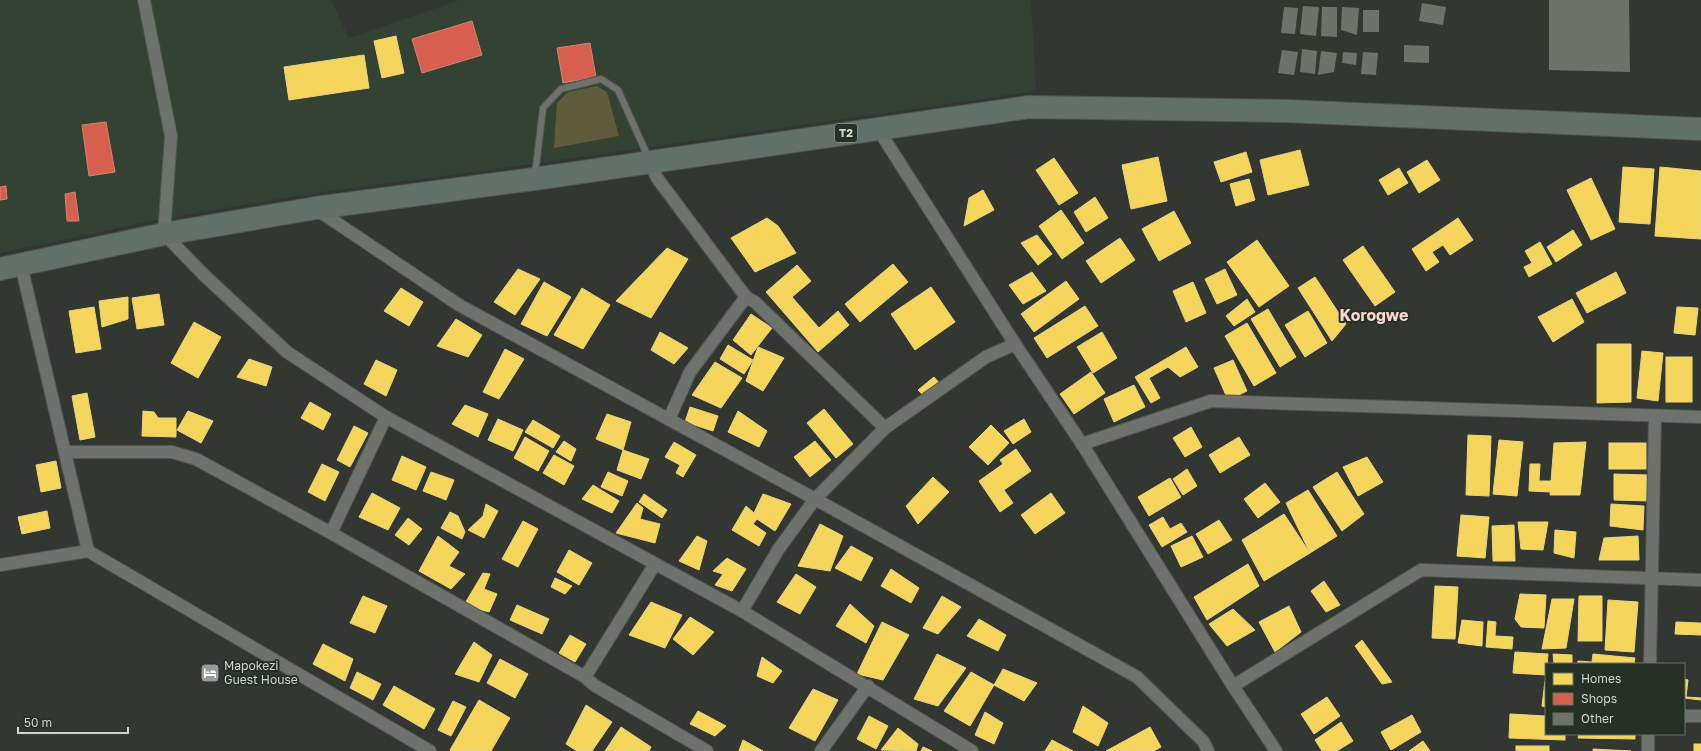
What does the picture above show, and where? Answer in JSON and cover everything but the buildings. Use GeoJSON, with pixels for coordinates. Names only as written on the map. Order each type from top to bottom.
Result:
{"type":"FeatureCollection","features":[{"type":"Feature","properties":{"kind":"highway","name":"T2"},"geometry":{"type":"LineString","coordinates":[[10,267],[164,234],[316,208],[534,179],[1029,106],[1287,110],[1701,129]]}},
{"type":"Feature","properties":{"kind":"street"},"geometry":{"type":"LineString","coordinates":[[144,0],[171,136],[164,234],[205,276],[287,352],[386,417],[742,610],[972,751]]}},
{"type":"Feature","properties":{"kind":"street"},"geometry":{"type":"LineString","coordinates":[[878,129],[1015,344],[1082,444],[1233,686],[1276,751]]}},
{"type":"Feature","properties":{"kind":"street"},"geometry":{"type":"LineString","coordinates":[[650,162],[657,178],[746,297],[755,302],[885,428]]}},
{"type":"Feature","properties":{"kind":"street"},"geometry":{"type":"LineString","coordinates":[[316,208],[459,305],[1138,677],[1202,741],[1208,751]]}},
{"type":"Feature","properties":{"kind":"street"},"geometry":{"type":"LineString","coordinates":[[10,267],[65,452],[88,551]]}},
{"type":"Feature","properties":{"kind":"street"},"geometry":{"type":"LineString","coordinates":[[669,419],[690,372],[746,297]]}},
{"type":"Feature","properties":{"kind":"street"},"geometry":{"type":"LineString","coordinates":[[742,610],[778,550],[815,499],[885,428],[986,358],[1015,344]]}},
{"type":"Feature","properties":{"kind":"street"},"geometry":{"type":"LineString","coordinates":[[1082,444],[1211,401],[1701,417]]}},
{"type":"Feature","properties":{"kind":"street"},"geometry":{"type":"LineString","coordinates":[[1650,663],[1655,416]]}},
{"type":"Feature","properties":{"kind":"street"},"geometry":{"type":"LineString","coordinates":[[331,533],[386,417]]}},
{"type":"Feature","properties":{"kind":"street"},"geometry":{"type":"LineString","coordinates":[[65,452],[172,452],[196,459],[331,533],[585,677],[594,685],[707,751]]}},
{"type":"Feature","properties":{"kind":"street"},"geometry":{"type":"LineString","coordinates":[[0,565],[88,551],[430,751]]}},
{"type":"Feature","properties":{"kind":"street"},"geometry":{"type":"LineString","coordinates":[[585,677],[655,564]]}},
{"type":"Feature","properties":{"kind":"street"},"geometry":{"type":"LineString","coordinates":[[1233,686],[1421,570],[1652,577],[1701,580]]}},
{"type":"Feature","properties":{"kind":"street"},"geometry":{"type":"LineString","coordinates":[[821,751],[868,686]]}},
{"type":"Feature","properties":{"kind":"street"},"geometry":{"type":"LineString","coordinates":[[1685,716],[1701,716]]}},
{"type":"Feature","properties":{"kind":"street"},"geometry":{"type":"LineString","coordinates":[[1648,735],[1648,751]]}},
{"type":"Feature","properties":{"kind":"lane"},"geometry":{"type":"LineString","coordinates":[[534,179],[543,108],[561,89],[601,79],[618,90],[650,162]]}},
{"type":"Feature","properties":{"kind":"shaded area"},"geometry":{"type":"Polygon","coordinates":[[[0,0],[331,0],[349,38],[460,0],[1031,0],[1036,91],[532,164],[314,193],[161,219],[0,253],[0,0]]]}},
{"type":"Feature","properties":{"kind":"shaded area"},"geometry":{"type":"Polygon","coordinates":[[[597,86],[607,92],[619,136],[554,148],[557,103],[568,92],[597,86]]]}},
{"type":"Feature","properties":{"kind":"place","name":"Mapokezi Guest House"},"geometry":{"type":"Point","coordinates":[210,673]}},
{"type":"Feature","properties":{"kind":"district","name":"Korogwe"},"geometry":{"type":"Point","coordinates":[1374,315]}}]}
